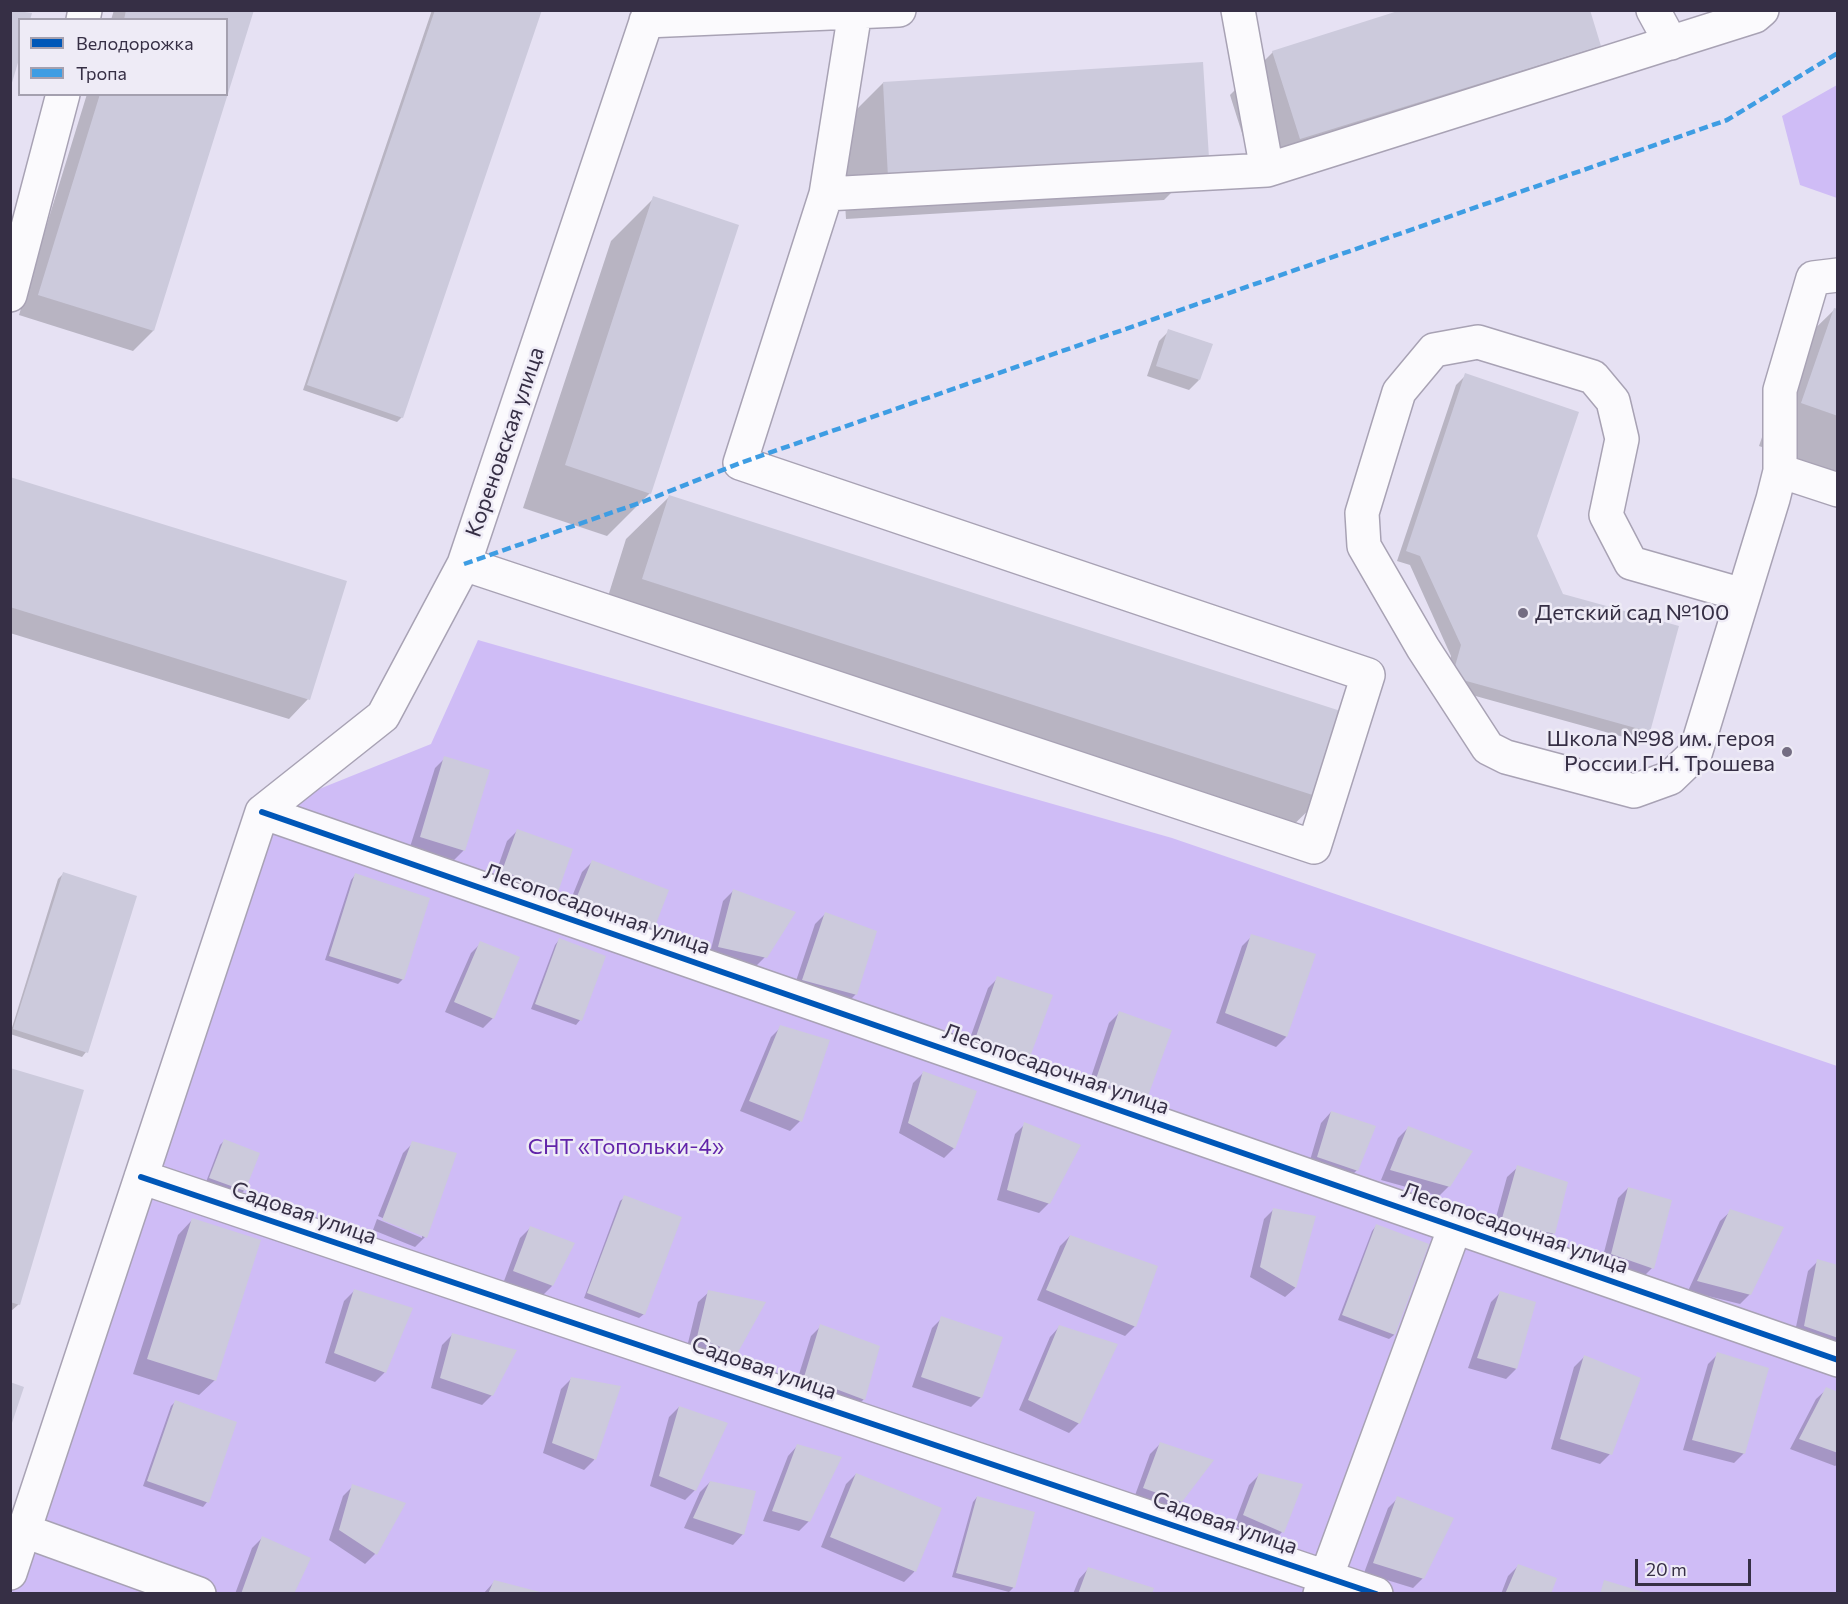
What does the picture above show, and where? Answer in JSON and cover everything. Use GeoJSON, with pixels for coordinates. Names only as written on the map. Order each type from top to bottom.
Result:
{"type":"FeatureCollection","features":[{"type":"Feature","properties":{"kind":"street"},"geometry":{"type":"LineString","coordinates":[[648,16],[899,10]]}},
{"type":"Feature","properties":{"kind":"street"},"geometry":{"type":"LineString","coordinates":[[1238,10],[1267,170]]}},
{"type":"Feature","properties":{"kind":"street"},"geometry":{"type":"LineString","coordinates":[[1653,10],[1671,43]]}},
{"type":"Feature","properties":{"kind":"street"},"geometry":{"type":"LineString","coordinates":[[826,194],[1267,170],[1755,16],[1762,10]]}},
{"type":"Feature","properties":{"kind":"street"},"geometry":{"type":"LineString","coordinates":[[464,564],[1314,847],[1368,675],[740,463],[826,194],[855,12]]}},
{"type":"Feature","properties":{"kind":"street","name":"Кореновская улица"},"geometry":{"type":"LineString","coordinates":[[262,812],[383,716],[464,564],[648,16]]}},
{"type":"Feature","properties":{"kind":"street"},"geometry":{"type":"LineString","coordinates":[[10,295],[62,96]]}},
{"type":"Feature","properties":{"kind":"street"},"geometry":{"type":"LineString","coordinates":[[1743,595],[1631,563],[1606,515],[1622,439],[1613,400],[1593,377],[1478,342],[1434,350],[1399,392],[1362,513],[1364,546],[1424,648],[1488,747],[1506,757],[1634,791],[1670,778],[1695,754],[1743,595],[1780,471],[1780,390],[1813,278],[1838,275]]}},
{"type":"Feature","properties":{"kind":"street"},"geometry":{"type":"LineString","coordinates":[[1780,471],[1838,490]]}},
{"type":"Feature","properties":{"kind":"street"},"geometry":{"type":"LineString","coordinates":[[10,1574],[262,812]]}},
{"type":"Feature","properties":{"kind":"street","name":"Лесопосадочная улица"},"geometry":{"type":"LineString","coordinates":[[262,812],[1838,1360]]}},
{"type":"Feature","properties":{"kind":"street","name":"Садовая улица"},"geometry":{"type":"LineString","coordinates":[[141,1177],[1323,1585],[1376,1593]]}},
{"type":"Feature","properties":{"kind":"street"},"geometry":{"type":"LineString","coordinates":[[1323,1585],[1455,1227]]}},
{"type":"Feature","properties":{"kind":"street"},"geometry":{"type":"LineString","coordinates":[[25,1530],[200,1593]]}},
{"type":"Feature","properties":{"kind":"green space"},"geometry":{"type":"Polygon","coordinates":[[[1837,85],[1837,198],[1800,185],[1782,116],[1837,85]]]}},
{"type":"Feature","properties":{"kind":"green space","name":"СНТ «Топольки-4»"},"geometry":{"type":"Polygon","coordinates":[[[478,640],[1172,838],[1837,1066],[1837,1593],[11,1594],[11,1523],[262,812],[431,744],[478,640]]]}},
{"type":"Feature","properties":{"kind":"building"},"geometry":{"type":"Polygon","coordinates":[[[10,10],[32,13],[31,18],[18,18],[18,63],[11,86],[10,10]]]}},
{"type":"Feature","properties":{"kind":"building"},"geometry":{"type":"Polygon","coordinates":[[[126,10],[254,10],[228,93],[228,18],[124,18],[126,10]]]}},
{"type":"Feature","properties":{"kind":"building"},"geometry":{"type":"Polygon","coordinates":[[[435,10],[542,10],[403,418],[307,385],[435,10]]]}},
{"type":"Feature","properties":{"kind":"building"},"geometry":{"type":"Polygon","coordinates":[[[1401,10],[1590,10],[1601,46],[1300,139],[1272,51],[1401,10]]]}},
{"type":"Feature","properties":{"kind":"building"},"geometry":{"type":"Polygon","coordinates":[[[1203,62],[1209,158],[888,177],[883,82],[1203,62]]]}},
{"type":"Feature","properties":{"kind":"building"},"geometry":{"type":"Polygon","coordinates":[[[99,96],[227,96],[154,331],[38,295],[99,96]]]}},
{"type":"Feature","properties":{"kind":"building"},"geometry":{"type":"Polygon","coordinates":[[[653,196],[739,225],[651,494],[565,465],[653,196]]]}},
{"type":"Feature","properties":{"kind":"building"},"geometry":{"type":"Polygon","coordinates":[[[1834,308],[1838,309],[1838,416],[1801,403],[1834,308]]]}},
{"type":"Feature","properties":{"kind":"building"},"geometry":{"type":"Polygon","coordinates":[[[1168,329],[1213,344],[1200,380],[1156,366],[1168,329]]]}},
{"type":"Feature","properties":{"kind":"building"},"geometry":{"type":"Polygon","coordinates":[[[1465,373],[1579,412],[1537,536],[1563,594],[1679,626],[1650,732],[1452,677],[1461,645],[1420,556],[1406,551],[1465,373]]]}},
{"type":"Feature","properties":{"kind":"building"},"geometry":{"type":"Polygon","coordinates":[[[10,477],[347,581],[310,700],[10,607],[10,477]]]}},
{"type":"Feature","properties":{"kind":"building"},"geometry":{"type":"Polygon","coordinates":[[[669,495],[1350,714],[1322,798],[642,579],[669,495]]]}},
{"type":"Feature","properties":{"kind":"building"},"geometry":{"type":"Polygon","coordinates":[[[444,756],[490,770],[465,851],[420,837],[444,756]]]}},
{"type":"Feature","properties":{"kind":"building"},"geometry":{"type":"Polygon","coordinates":[[[517,829],[573,849],[558,892],[502,871],[517,829]]]}},
{"type":"Feature","properties":{"kind":"building"},"geometry":{"type":"Polygon","coordinates":[[[592,860],[669,890],[654,929],[576,899],[592,860]]]}},
{"type":"Feature","properties":{"kind":"building"},"geometry":{"type":"Polygon","coordinates":[[[63,872],[137,896],[88,1053],[13,1029],[63,872]]]}},
{"type":"Feature","properties":{"kind":"building"},"geometry":{"type":"Polygon","coordinates":[[[355,873],[430,898],[404,980],[329,956],[355,873]]]}},
{"type":"Feature","properties":{"kind":"building"},"geometry":{"type":"Polygon","coordinates":[[[733,889],[796,912],[767,958],[718,947],[733,889]]]}},
{"type":"Feature","properties":{"kind":"building"},"geometry":{"type":"Polygon","coordinates":[[[825,912],[877,931],[857,995],[802,980],[825,912]]]}},
{"type":"Feature","properties":{"kind":"building"},"geometry":{"type":"Polygon","coordinates":[[[1251,934],[1316,954],[1287,1037],[1225,1013],[1251,934]]]}},
{"type":"Feature","properties":{"kind":"building"},"geometry":{"type":"Polygon","coordinates":[[[559,938],[606,956],[582,1021],[535,1004],[559,938]]]}},
{"type":"Feature","properties":{"kind":"building"},"geometry":{"type":"Polygon","coordinates":[[[480,941],[520,957],[494,1019],[454,1002],[480,941]]]}},
{"type":"Feature","properties":{"kind":"building"},"geometry":{"type":"Polygon","coordinates":[[[997,976],[1053,995],[1027,1065],[973,1045],[997,976]]]}},
{"type":"Feature","properties":{"kind":"building"},"geometry":{"type":"Polygon","coordinates":[[[1119,1011],[1172,1030],[1148,1096],[1095,1082],[1119,1011]]]}},
{"type":"Feature","properties":{"kind":"building"},"geometry":{"type":"Polygon","coordinates":[[[780,1025],[830,1040],[802,1122],[749,1101],[780,1025]]]}},
{"type":"Feature","properties":{"kind":"building"},"geometry":{"type":"Polygon","coordinates":[[[10,1068],[84,1090],[20,1305],[10,1302],[10,1068]]]}},
{"type":"Feature","properties":{"kind":"building"},"geometry":{"type":"Polygon","coordinates":[[[923,1071],[977,1091],[955,1149],[908,1123],[923,1071]]]}},
{"type":"Feature","properties":{"kind":"building"},"geometry":{"type":"Polygon","coordinates":[[[1331,1111],[1376,1126],[1358,1171],[1317,1157],[1331,1111]]]}},
{"type":"Feature","properties":{"kind":"building"},"geometry":{"type":"Polygon","coordinates":[[[1024,1122],[1081,1145],[1050,1204],[1007,1190],[1024,1122]]]}},
{"type":"Feature","properties":{"kind":"building"},"geometry":{"type":"Polygon","coordinates":[[[1408,1126],[1473,1151],[1450,1187],[1390,1170],[1408,1126]]]}},
{"type":"Feature","properties":{"kind":"building"},"geometry":{"type":"Polygon","coordinates":[[[224,1139],[260,1153],[245,1191],[209,1178],[224,1139]]]}},
{"type":"Feature","properties":{"kind":"building"},"geometry":{"type":"Polygon","coordinates":[[[412,1141],[457,1153],[427,1238],[382,1220],[412,1141]]]}},
{"type":"Feature","properties":{"kind":"building"},"geometry":{"type":"Polygon","coordinates":[[[1517,1165],[1568,1182],[1555,1234],[1501,1222],[1517,1165]]]}},
{"type":"Feature","properties":{"kind":"building"},"geometry":{"type":"Polygon","coordinates":[[[1628,1187],[1672,1200],[1654,1269],[1611,1254],[1628,1187]]]}},
{"type":"Feature","properties":{"kind":"building"},"geometry":{"type":"Polygon","coordinates":[[[624,1195],[682,1217],[645,1315],[587,1293],[624,1195]]]}},
{"type":"Feature","properties":{"kind":"building"},"geometry":{"type":"Polygon","coordinates":[[[1273,1208],[1316,1216],[1296,1288],[1260,1267],[1273,1208]]]}},
{"type":"Feature","properties":{"kind":"building"},"geometry":{"type":"Polygon","coordinates":[[[1730,1209],[1784,1227],[1751,1295],[1697,1281],[1730,1209]]]}},
{"type":"Feature","properties":{"kind":"building"},"geometry":{"type":"Polygon","coordinates":[[[192,1218],[261,1240],[216,1381],[147,1359],[192,1218]]]}},
{"type":"Feature","properties":{"kind":"building"},"geometry":{"type":"Polygon","coordinates":[[[1376,1224],[1429,1244],[1395,1335],[1342,1315],[1376,1224]]]}},
{"type":"Feature","properties":{"kind":"building"},"geometry":{"type":"Polygon","coordinates":[[[530,1226],[575,1243],[553,1286],[513,1271],[530,1226]]]}},
{"type":"Feature","properties":{"kind":"building"},"geometry":{"type":"Polygon","coordinates":[[[1070,1235],[1158,1266],[1136,1327],[1046,1290],[1070,1235]]]}},
{"type":"Feature","properties":{"kind":"building"},"geometry":{"type":"Polygon","coordinates":[[[1817,1259],[1838,1265],[1838,1338],[1804,1326],[1817,1259]]]}},
{"type":"Feature","properties":{"kind":"building"},"geometry":{"type":"Polygon","coordinates":[[[354,1289],[413,1308],[386,1373],[334,1353],[354,1289]]]}},
{"type":"Feature","properties":{"kind":"building"},"geometry":{"type":"Polygon","coordinates":[[[708,1290],[766,1302],[737,1354],[697,1337],[708,1290]]]}},
{"type":"Feature","properties":{"kind":"building"},"geometry":{"type":"Polygon","coordinates":[[[1500,1291],[1536,1302],[1517,1369],[1477,1358],[1500,1291]]]}},
{"type":"Feature","properties":{"kind":"building"},"geometry":{"type":"Polygon","coordinates":[[[941,1316],[1003,1337],[982,1398],[921,1377],[941,1316]]]}},
{"type":"Feature","properties":{"kind":"building"},"geometry":{"type":"Polygon","coordinates":[[[820,1324],[880,1346],[865,1400],[804,1377],[820,1324]]]}},
{"type":"Feature","properties":{"kind":"building"},"geometry":{"type":"Polygon","coordinates":[[[1059,1325],[1118,1344],[1080,1424],[1028,1400],[1059,1325]]]}},
{"type":"Feature","properties":{"kind":"building"},"geometry":{"type":"Polygon","coordinates":[[[452,1333],[517,1350],[493,1396],[440,1378],[452,1333]]]}},
{"type":"Feature","properties":{"kind":"building"},"geometry":{"type":"Polygon","coordinates":[[[1717,1352],[1769,1368],[1745,1454],[1692,1440],[1717,1352]]]}},
{"type":"Feature","properties":{"kind":"building"},"geometry":{"type":"Polygon","coordinates":[[[1584,1355],[1641,1378],[1612,1455],[1560,1439],[1584,1355]]]}},
{"type":"Feature","properties":{"kind":"building"},"geometry":{"type":"Polygon","coordinates":[[[571,1377],[621,1386],[596,1460],[552,1443],[571,1377]]]}},
{"type":"Feature","properties":{"kind":"building"},"geometry":{"type":"Polygon","coordinates":[[[10,1382],[24,1387],[11,1426],[10,1426],[10,1382]]]}},
{"type":"Feature","properties":{"kind":"building"},"geometry":{"type":"Polygon","coordinates":[[[1826,1387],[1838,1392],[1838,1453],[1799,1439],[1826,1387]]]}},
{"type":"Feature","properties":{"kind":"building"},"geometry":{"type":"Polygon","coordinates":[[[175,1400],[237,1422],[209,1503],[147,1481],[175,1400]]]}},
{"type":"Feature","properties":{"kind":"building"},"geometry":{"type":"Polygon","coordinates":[[[679,1406],[728,1423],[696,1491],[659,1476],[679,1406]]]}},
{"type":"Feature","properties":{"kind":"building"},"geometry":{"type":"Polygon","coordinates":[[[1160,1442],[1214,1460],[1182,1502],[1143,1488],[1160,1442]]]}},
{"type":"Feature","properties":{"kind":"building"},"geometry":{"type":"Polygon","coordinates":[[[797,1444],[842,1457],[810,1522],[772,1511],[797,1444]]]}},
{"type":"Feature","properties":{"kind":"building"},"geometry":{"type":"Polygon","coordinates":[[[856,1473],[942,1508],[916,1572],[830,1537],[856,1473]]]}},
{"type":"Feature","properties":{"kind":"building"},"geometry":{"type":"Polygon","coordinates":[[[1259,1473],[1303,1484],[1284,1533],[1243,1515],[1259,1473]]]}},
{"type":"Feature","properties":{"kind":"building"},"geometry":{"type":"Polygon","coordinates":[[[710,1481],[756,1491],[744,1535],[693,1518],[710,1481]]]}},
{"type":"Feature","properties":{"kind":"building"},"geometry":{"type":"Polygon","coordinates":[[[352,1484],[406,1503],[377,1555],[339,1530],[352,1484]]]}},
{"type":"Feature","properties":{"kind":"building"},"geometry":{"type":"Polygon","coordinates":[[[977,1496],[1035,1512],[1015,1588],[956,1573],[977,1496]]]}},
{"type":"Feature","properties":{"kind":"building"},"geometry":{"type":"Polygon","coordinates":[[[1397,1496],[1454,1518],[1424,1579],[1373,1563],[1397,1496]]]}},
{"type":"Feature","properties":{"kind":"building"},"geometry":{"type":"Polygon","coordinates":[[[262,1536],[311,1558],[294,1594],[241,1594],[262,1536]]]}},
{"type":"Feature","properties":{"kind":"building"},"geometry":{"type":"Polygon","coordinates":[[[1518,1564],[1557,1578],[1551,1594],[1505,1594],[1518,1564]]]}},
{"type":"Feature","properties":{"kind":"building"},"geometry":{"type":"Polygon","coordinates":[[[1088,1567],[1154,1588],[1152,1594],[1078,1594],[1088,1567]]]}},
{"type":"Feature","properties":{"kind":"building"},"geometry":{"type":"Polygon","coordinates":[[[494,1580],[544,1593],[544,1594],[488,1594],[494,1580]]]}},
{"type":"Feature","properties":{"kind":"building"},"geometry":{"type":"Polygon","coordinates":[[[1604,1580],[1647,1593],[1647,1594],[1600,1594],[1604,1580]]]}},
{"type":"Feature","properties":{"kind":"marked path"},"geometry":{"type":"LineString","coordinates":[[464,564],[645,501],[740,463],[1727,120],[1838,53]]}},
{"type":"Feature","properties":{"kind":"cycle path"},"geometry":{"type":"LineString","coordinates":[[262,812],[1838,1360]]}},
{"type":"Feature","properties":{"kind":"cycle path"},"geometry":{"type":"LineString","coordinates":[[141,1177],[1376,1594]]}},
{"type":"Feature","properties":{"kind":"place","name":"Детский сад №100"},"geometry":{"type":"Point","coordinates":[1523,613]}},
{"type":"Feature","properties":{"kind":"place","name":"Школа №98 им. героя России Г.Н. Трошева"},"geometry":{"type":"Point","coordinates":[1787,752]}}]}
